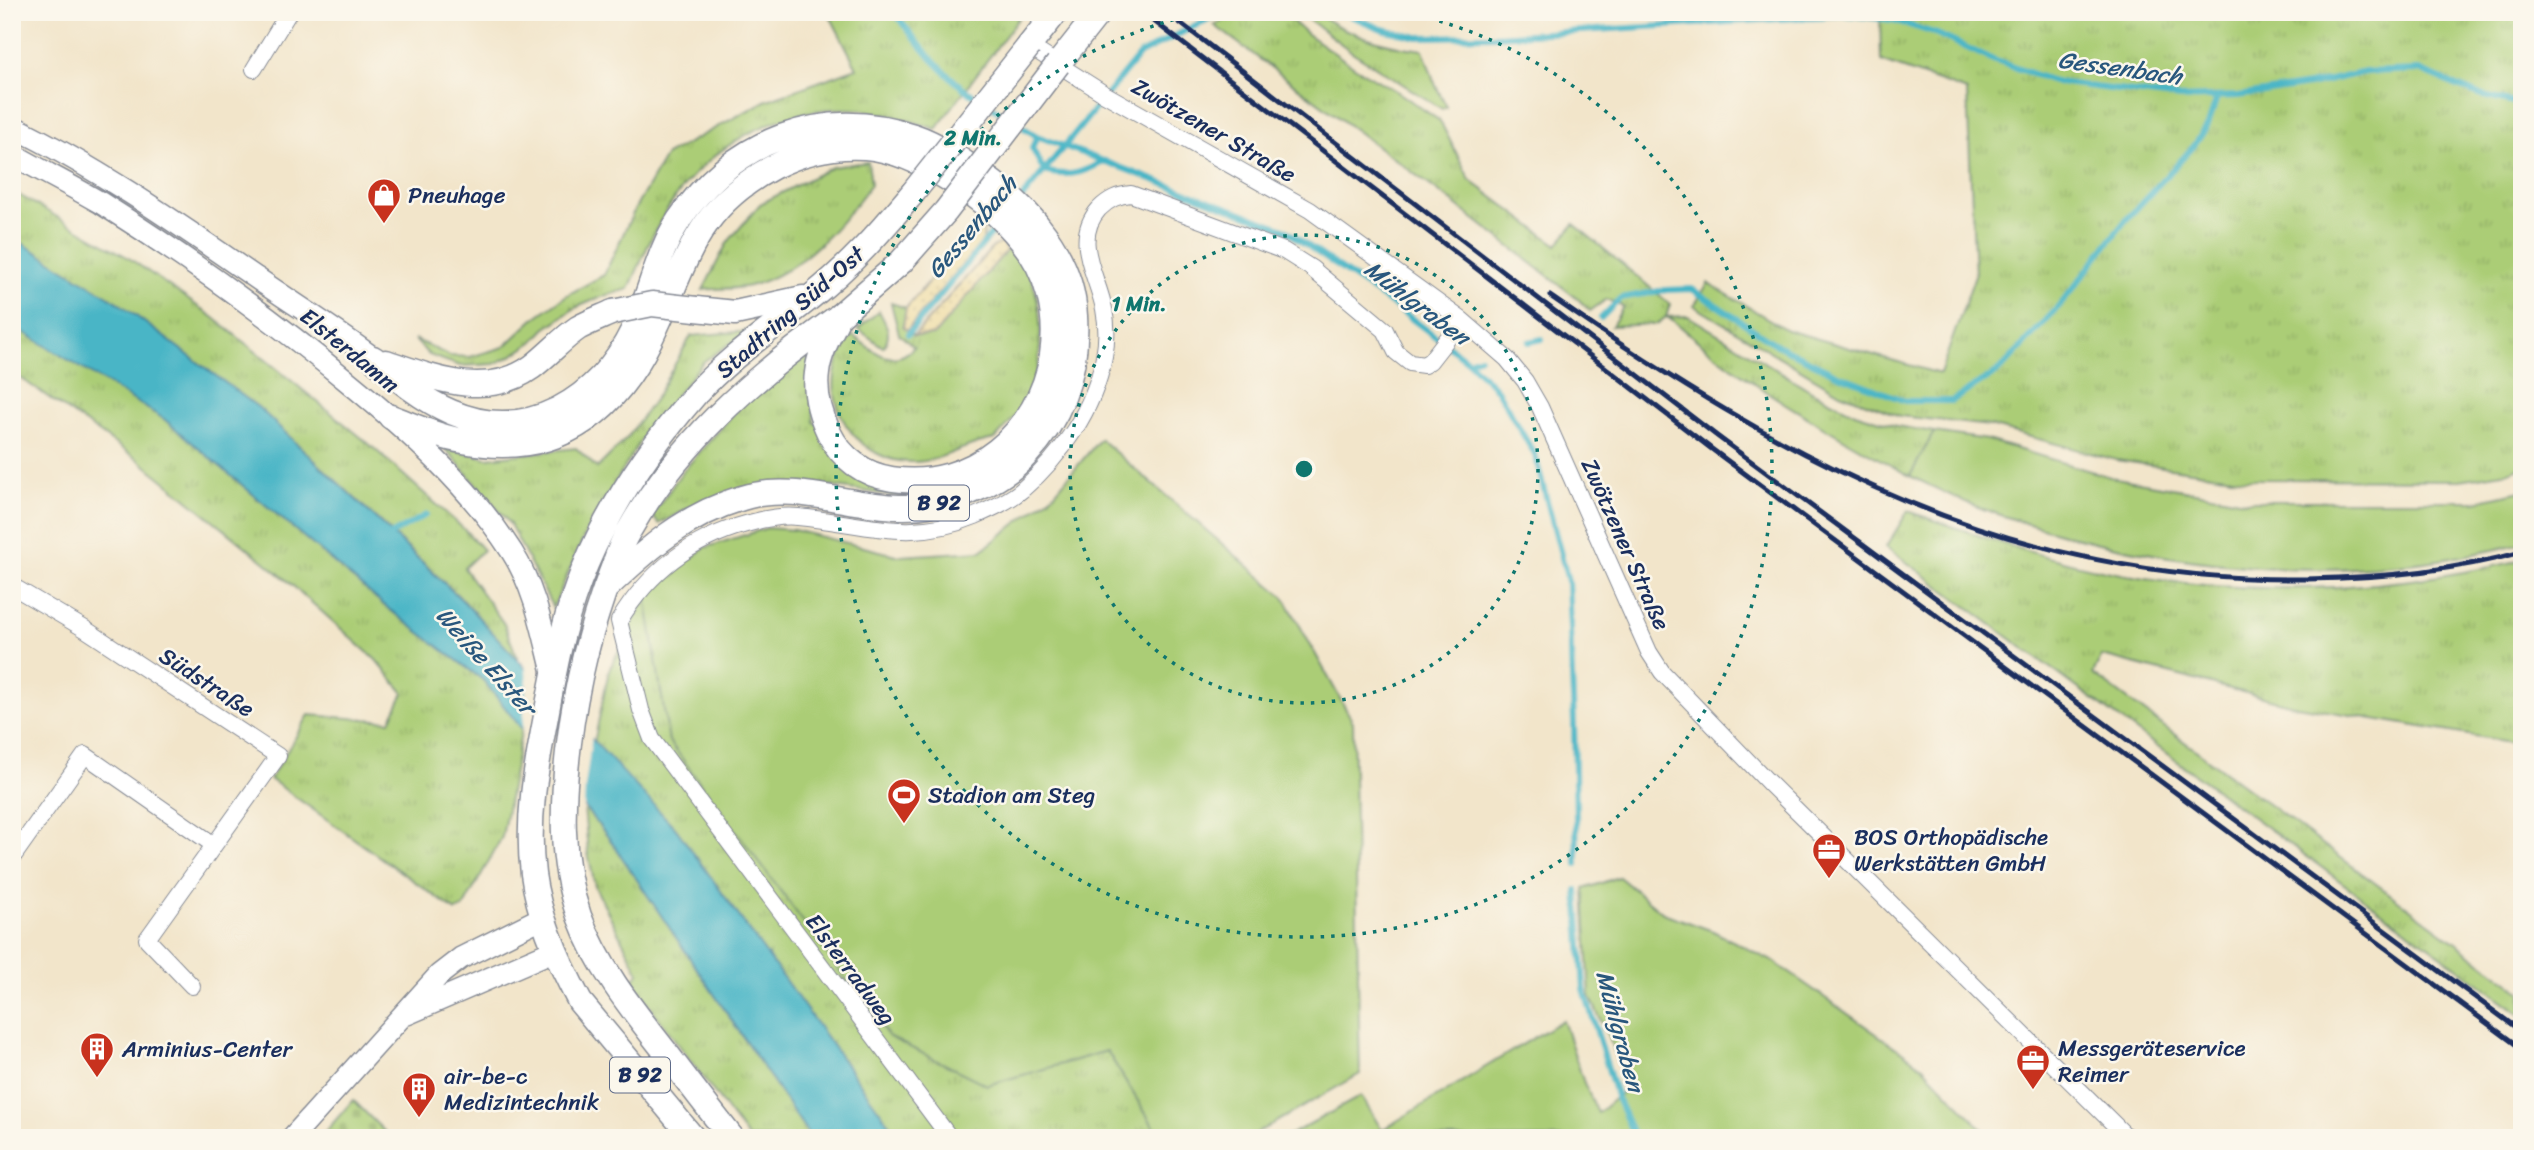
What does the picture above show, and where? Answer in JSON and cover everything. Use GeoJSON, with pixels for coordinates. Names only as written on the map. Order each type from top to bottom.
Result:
{"type":"FeatureCollection","features":[{"type":"Feature","properties":{"kind":"main road","name":"Stadtring Süd-Ost"},"geometry":{"type":"LineString","coordinates":[[554,677],[563,633],[575,595],[608,517],[660,438],[698,392],[744,350],[848,266],[876,237],[1056,12]]}},
{"type":"Feature","properties":{"kind":"main road","name":"Stadtring Süd-Ost"},"geometry":{"type":"LineString","coordinates":[[605,589],[625,536],[655,489],[693,440],[742,390],[784,355],[839,316],[901,262],[946,211],[1100,12]]}},
{"type":"Feature","properties":{"kind":"main road"},"geometry":{"type":"LineString","coordinates":[[391,417],[437,435],[484,444],[523,445],[566,433],[606,406],[631,375],[642,334],[668,269],[676,224],[702,190],[733,161],[779,137],[825,125],[869,125],[910,146],[961,160],[1023,224]]}},
{"type":"Feature","properties":{"kind":"main road","name":"Elsterdamm"},"geometry":{"type":"LineString","coordinates":[[12,126],[80,161],[146,201],[332,327],[373,358]]}},
{"type":"Feature","properties":{"kind":"main road","name":"Elsterdamm"},"geometry":{"type":"LineString","coordinates":[[12,154],[99,202],[211,277],[321,359],[391,417],[447,473],[487,518],[512,553],[538,613],[554,677]]}},
{"type":"Feature","properties":{"kind":"main road","name":"B 92"},"geometry":{"type":"LineString","coordinates":[[839,316],[825,343],[817,374],[819,412],[833,441],[847,460],[879,477],[913,482],[945,478],[974,467],[1012,438],[1041,396],[1049,372],[1054,340],[1053,310],[1023,224]]}},
{"type":"Feature","properties":{"kind":"main road","name":"B 92"},"geometry":{"type":"LineString","coordinates":[[732,1138],[617,991],[580,916],[566,860],[564,791],[572,723],[586,650],[605,589],[647,549],[691,518],[744,497],[786,492],[897,507],[924,506],[951,500],[975,490],[998,478],[1024,457],[1045,432],[1060,407],[1074,366],[1076,335],[1075,305],[1058,256],[1023,224]]}},
{"type":"Feature","properties":{"kind":"main road","name":"B 92"},"geometry":{"type":"LineString","coordinates":[[373,358],[452,383],[485,385],[509,379],[530,368],[579,328],[613,312],[652,304],[735,313],[814,295]]}},
{"type":"Feature","properties":{"kind":"main road"},"geometry":{"type":"LineString","coordinates":[[373,358],[425,399],[454,414],[477,420],[523,421],[546,415],[588,392],[642,334]]}},
{"type":"Feature","properties":{"kind":"main road","name":"B 92"},"geometry":{"type":"LineString","coordinates":[[554,677],[532,800],[533,875],[543,916],[566,977],[586,1012],[693,1138]]}},
{"type":"Feature","properties":{"kind":"main road"},"geometry":{"type":"LineString","coordinates":[[292,1138],[439,975],[461,958],[543,916],[580,916]]}},
{"type":"Feature","properties":{"kind":"main road"},"geometry":{"type":"LineString","coordinates":[[402,1017],[555,950],[580,916]]}},
{"type":"Feature","properties":{"kind":"street"},"geometry":{"type":"LineString","coordinates":[[254,69],[289,12]]}},
{"type":"Feature","properties":{"kind":"street","name":"Zwötzener Straße"},"geometry":{"type":"LineString","coordinates":[[1029,46],[1172,133],[1310,210],[1457,326],[1507,359],[1525,381],[1540,407],[1649,652],[1662,672],[1779,793],[2128,1138]]}},
{"type":"Feature","properties":{"kind":"street","name":"Elsterradweg"},"geometry":{"type":"LineString","coordinates":[[950,1138],[652,739],[640,710],[619,621],[631,601],[652,577],[695,543],[769,517],[796,516],[888,530],[925,530],[956,524],[1017,494],[1047,468],[1067,442],[1083,415],[1104,358],[1104,310],[1087,253],[1086,237],[1090,223],[1098,211],[1119,195],[1132,194],[1284,251],[1311,268],[1385,330],[1396,352],[1410,363],[1423,365],[1434,356],[1457,326]]}},
{"type":"Feature","properties":{"kind":"street","name":"Südstraße"},"geometry":{"type":"LineString","coordinates":[[14,590],[85,629],[278,756],[147,939],[192,986]]}},
{"type":"Feature","properties":{"kind":"street"},"geometry":{"type":"LineString","coordinates":[[12,858],[85,755],[214,845]]}},
{"type":"Feature","properties":{"kind":"green space"},"geometry":{"type":"Polygon","coordinates":[[[828,12],[1023,12],[936,129],[863,110],[838,109],[813,111],[764,126],[720,151],[684,186],[646,249],[629,289],[575,308],[545,329],[533,342],[494,364],[460,366],[429,355],[414,339],[450,356],[470,357],[504,347],[536,317],[567,295],[604,275],[636,207],[666,155],[765,101],[857,68],[828,12]]]}},
{"type":"Feature","properties":{"kind":"green space"},"geometry":{"type":"Polygon","coordinates":[[[1240,12],[1282,12],[1307,34],[1356,68],[1398,92],[1440,121],[1470,180],[1557,245],[1574,224],[1670,304],[1666,317],[1657,324],[1612,326],[1623,307],[1607,299],[1590,311],[1451,201],[1214,25],[1240,12]]]}},
{"type":"Feature","properties":{"kind":"green space"},"geometry":{"type":"Polygon","coordinates":[[[1299,12],[1318,15],[1373,40],[1423,50],[1447,107],[1442,109],[1352,52],[1299,12]]]}},
{"type":"Feature","properties":{"kind":"green space"},"geometry":{"type":"Polygon","coordinates":[[[1880,12],[2522,12],[2522,467],[2509,472],[2460,480],[2246,479],[2116,460],[1990,426],[1900,416],[1840,393],[1694,306],[1708,283],[1787,330],[1940,374],[1975,275],[1967,91],[1881,61],[1880,12]]]}},
{"type":"Feature","properties":{"kind":"green space"},"geometry":{"type":"Polygon","coordinates":[[[868,162],[871,184],[834,230],[804,257],[788,269],[753,285],[703,290],[727,243],[760,204],[832,167],[868,162]]]}},
{"type":"Feature","properties":{"kind":"green space"},"geometry":{"type":"Polygon","coordinates":[[[12,191],[129,258],[213,317],[368,443],[465,530],[483,550],[464,568],[504,624],[519,662],[464,601],[259,408],[116,301],[12,237],[12,191]]]}},
{"type":"Feature","properties":{"kind":"green space"},"geometry":{"type":"Polygon","coordinates":[[[1006,251],[1013,251],[1026,268],[1039,309],[1040,353],[1035,381],[1018,412],[995,439],[924,461],[895,460],[878,454],[863,444],[851,432],[842,417],[834,382],[841,352],[852,335],[882,355],[898,357],[906,354],[914,347],[899,334],[891,303],[906,308],[903,326],[914,336],[934,335],[1006,251]]]}},
{"type":"Feature","properties":{"kind":"green space"},"geometry":{"type":"Polygon","coordinates":[[[879,311],[888,333],[883,347],[858,329],[879,311]]]}},
{"type":"Feature","properties":{"kind":"green space"},"geometry":{"type":"Polygon","coordinates":[[[1688,316],[1815,393],[1855,413],[1896,426],[1934,432],[1910,476],[1787,405],[1666,317],[1688,316]]]}},
{"type":"Feature","properties":{"kind":"green space"},"geometry":{"type":"Polygon","coordinates":[[[12,325],[164,419],[390,610],[483,680],[522,728],[502,837],[463,908],[456,911],[270,779],[309,715],[390,721],[404,693],[376,660],[283,577],[140,461],[12,372],[12,325]]]}},
{"type":"Feature","properties":{"kind":"green space"},"geometry":{"type":"Polygon","coordinates":[[[749,331],[703,362],[642,438],[587,530],[553,608],[510,524],[445,448],[487,458],[576,448],[597,468],[627,438],[657,396],[691,336],[749,331]]]}},
{"type":"Feature","properties":{"kind":"green space"},"geometry":{"type":"Polygon","coordinates":[[[812,351],[814,422],[911,491],[911,495],[889,495],[810,483],[700,502],[659,524],[652,516],[682,472],[743,403],[812,351]]]}},
{"type":"Feature","properties":{"kind":"green space"},"geometry":{"type":"Polygon","coordinates":[[[1934,432],[1987,440],[2110,477],[2245,501],[2476,501],[2522,491],[2522,543],[2455,558],[2386,566],[2318,569],[2182,559],[2115,547],[2048,530],[1983,509],[1910,476],[1934,432]]]}},
{"type":"Feature","properties":{"kind":"green space"},"geometry":{"type":"Polygon","coordinates":[[[1100,439],[1284,597],[1353,722],[1360,1074],[1248,1138],[1161,1138],[1107,1051],[987,1085],[889,1037],[669,741],[646,596],[704,548],[767,528],[794,530],[900,556],[981,551],[1054,494],[1100,439]]]}},
{"type":"Feature","properties":{"kind":"green space"},"geometry":{"type":"Polygon","coordinates":[[[1908,511],[2011,546],[2090,568],[2167,581],[2218,586],[2269,588],[2371,584],[2421,579],[2522,560],[2522,744],[2297,706],[2102,656],[2093,674],[2522,992],[2522,1015],[1886,547],[1908,511]]]}},
{"type":"Feature","properties":{"kind":"green space"},"geometry":{"type":"Polygon","coordinates":[[[646,596],[669,741],[987,1085],[1107,1051],[1161,1138],[899,1138],[676,829],[594,743],[609,670],[646,596]]]}},
{"type":"Feature","properties":{"kind":"green space"},"geometry":{"type":"Polygon","coordinates":[[[584,807],[609,838],[811,1138],[748,1138],[655,1013],[633,979],[639,973],[595,887],[588,853],[584,807]]]}},
{"type":"Feature","properties":{"kind":"green space"},"geometry":{"type":"Polygon","coordinates":[[[1619,877],[1663,913],[1713,931],[1774,962],[1922,1066],[1991,1138],[1284,1138],[1361,1096],[1382,1130],[1563,1020],[1584,1083],[1598,1113],[1630,1086],[1590,996],[1584,889],[1619,877]]]}},
{"type":"Feature","properties":{"kind":"green space"},"geometry":{"type":"Polygon","coordinates":[[[353,1100],[391,1138],[320,1138],[353,1100]]]}},
{"type":"Feature","properties":{"kind":"sand"},"geometry":{"type":"Polygon","coordinates":[[[978,224],[984,226],[983,241],[907,330],[903,327],[906,308],[978,224]]]}},
{"type":"Feature","properties":{"kind":"sand"},"geometry":{"type":"Polygon","coordinates":[[[1002,242],[1006,251],[934,335],[914,336],[992,248],[1002,242]]]}},
{"type":"Feature","properties":{"kind":"water","name":"Weiße Elster"},"geometry":{"type":"Polygon","coordinates":[[[12,237],[116,301],[259,408],[464,602],[676,829],[899,1138],[811,1138],[609,838],[483,680],[390,610],[164,419],[12,325],[12,237]]]}},
{"type":"Feature","properties":{"kind":"pier"},"geometry":{"type":"Polygon","coordinates":[[[525,663],[592,736],[584,812],[522,734],[527,679],[525,663]]]}},
{"type":"Feature","properties":{"kind":"waterway","name":"Mühlgraben"},"geometry":{"type":"LineString","coordinates":[[894,12],[944,71],[980,100]]}},
{"type":"Feature","properties":{"kind":"waterway","name":"Gessenbach"},"geometry":{"type":"LineString","coordinates":[[1022,198],[1140,54],[1222,12]]}},
{"type":"Feature","properties":{"kind":"waterway","name":"Gessenbach"},"geometry":{"type":"LineString","coordinates":[[1341,12],[1382,29],[1418,37],[1495,36],[1846,15],[1893,20],[1937,34],[1993,60],[2056,82],[2180,98],[2238,96],[2309,85],[2365,72],[2419,70],[2479,95],[2522,105]]}},
{"type":"Feature","properties":{"kind":"waterway"},"geometry":{"type":"LineString","coordinates":[[1601,318],[1621,298],[1665,290],[1692,289],[1777,345],[1836,374],[1905,401],[1952,401],[1999,371],[2061,304],[2125,221],[2194,146],[2208,125],[2217,97]]}},
{"type":"Feature","properties":{"kind":"waterway","name":"Mühlgraben"},"geometry":{"type":"LineString","coordinates":[[990,106],[1010,119]]}},
{"type":"Feature","properties":{"kind":"waterway","name":"Mühlgraben"},"geometry":{"type":"LineString","coordinates":[[1019,125],[1037,136],[1284,229],[1468,361],[1497,390],[1535,455],[1568,581],[1577,864]]}},
{"type":"Feature","properties":{"kind":"waterway"},"geometry":{"type":"LineString","coordinates":[[1037,136],[1032,148],[1044,171],[1076,173],[1105,161]]}},
{"type":"Feature","properties":{"kind":"waterway","name":"Gessenbach"},"geometry":{"type":"LineString","coordinates":[[908,334],[999,225]]}},
{"type":"Feature","properties":{"kind":"waterway"},"geometry":{"type":"LineString","coordinates":[[1529,342],[1542,339]]}},
{"type":"Feature","properties":{"kind":"waterway"},"geometry":{"type":"LineString","coordinates":[[1468,361],[1480,357]]}},
{"type":"Feature","properties":{"kind":"waterway","name":"Gessenbach"},"geometry":{"type":"LineString","coordinates":[[385,538],[426,515]]}},
{"type":"Feature","properties":{"kind":"waterway","name":"Mühlgraben"},"geometry":{"type":"LineString","coordinates":[[1577,890],[1584,989],[1617,1098],[1635,1138]]}},
{"type":"Feature","properties":{"kind":"tram line"},"geometry":{"type":"LineString","coordinates":[[1412,12],[1467,16],[1511,12]]}},
{"type":"Feature","properties":{"kind":"railway"},"geometry":{"type":"LineString","coordinates":[[1142,12],[1713,450],[2522,1049]]}},
{"type":"Feature","properties":{"kind":"railway"},"geometry":{"type":"LineString","coordinates":[[1166,12],[1717,436],[2522,1032]]}},
{"type":"Feature","properties":{"kind":"railway"},"geometry":{"type":"LineString","coordinates":[[1550,296],[1638,356],[1726,410],[1815,459],[1906,501],[1999,535],[2097,560],[2199,575],[2307,579],[2415,572],[2496,559],[2522,552]]}},
{"type":"Feature","properties":{"kind":"place","name":"Pneuhage"},"geometry":{"type":"Point","coordinates":[384,225]}},
{"type":"Feature","properties":{"kind":"place","name":"Stadion am Steg"},"geometry":{"type":"Point","coordinates":[904,825]}},
{"type":"Feature","properties":{"kind":"place","name":"BOS Orthopädische Werkstätten GmbH"},"geometry":{"type":"Point","coordinates":[1829,880]}},
{"type":"Feature","properties":{"kind":"place","name":"Arminius-Center"},"geometry":{"type":"Point","coordinates":[97,1079]}},
{"type":"Feature","properties":{"kind":"place","name":"Messgeräteservice Reimer"},"geometry":{"type":"Point","coordinates":[2033,1091]}},
{"type":"Feature","properties":{"kind":"place","name":"air-be-c Medizintechnik"},"geometry":{"type":"Point","coordinates":[419,1119]}}]}
